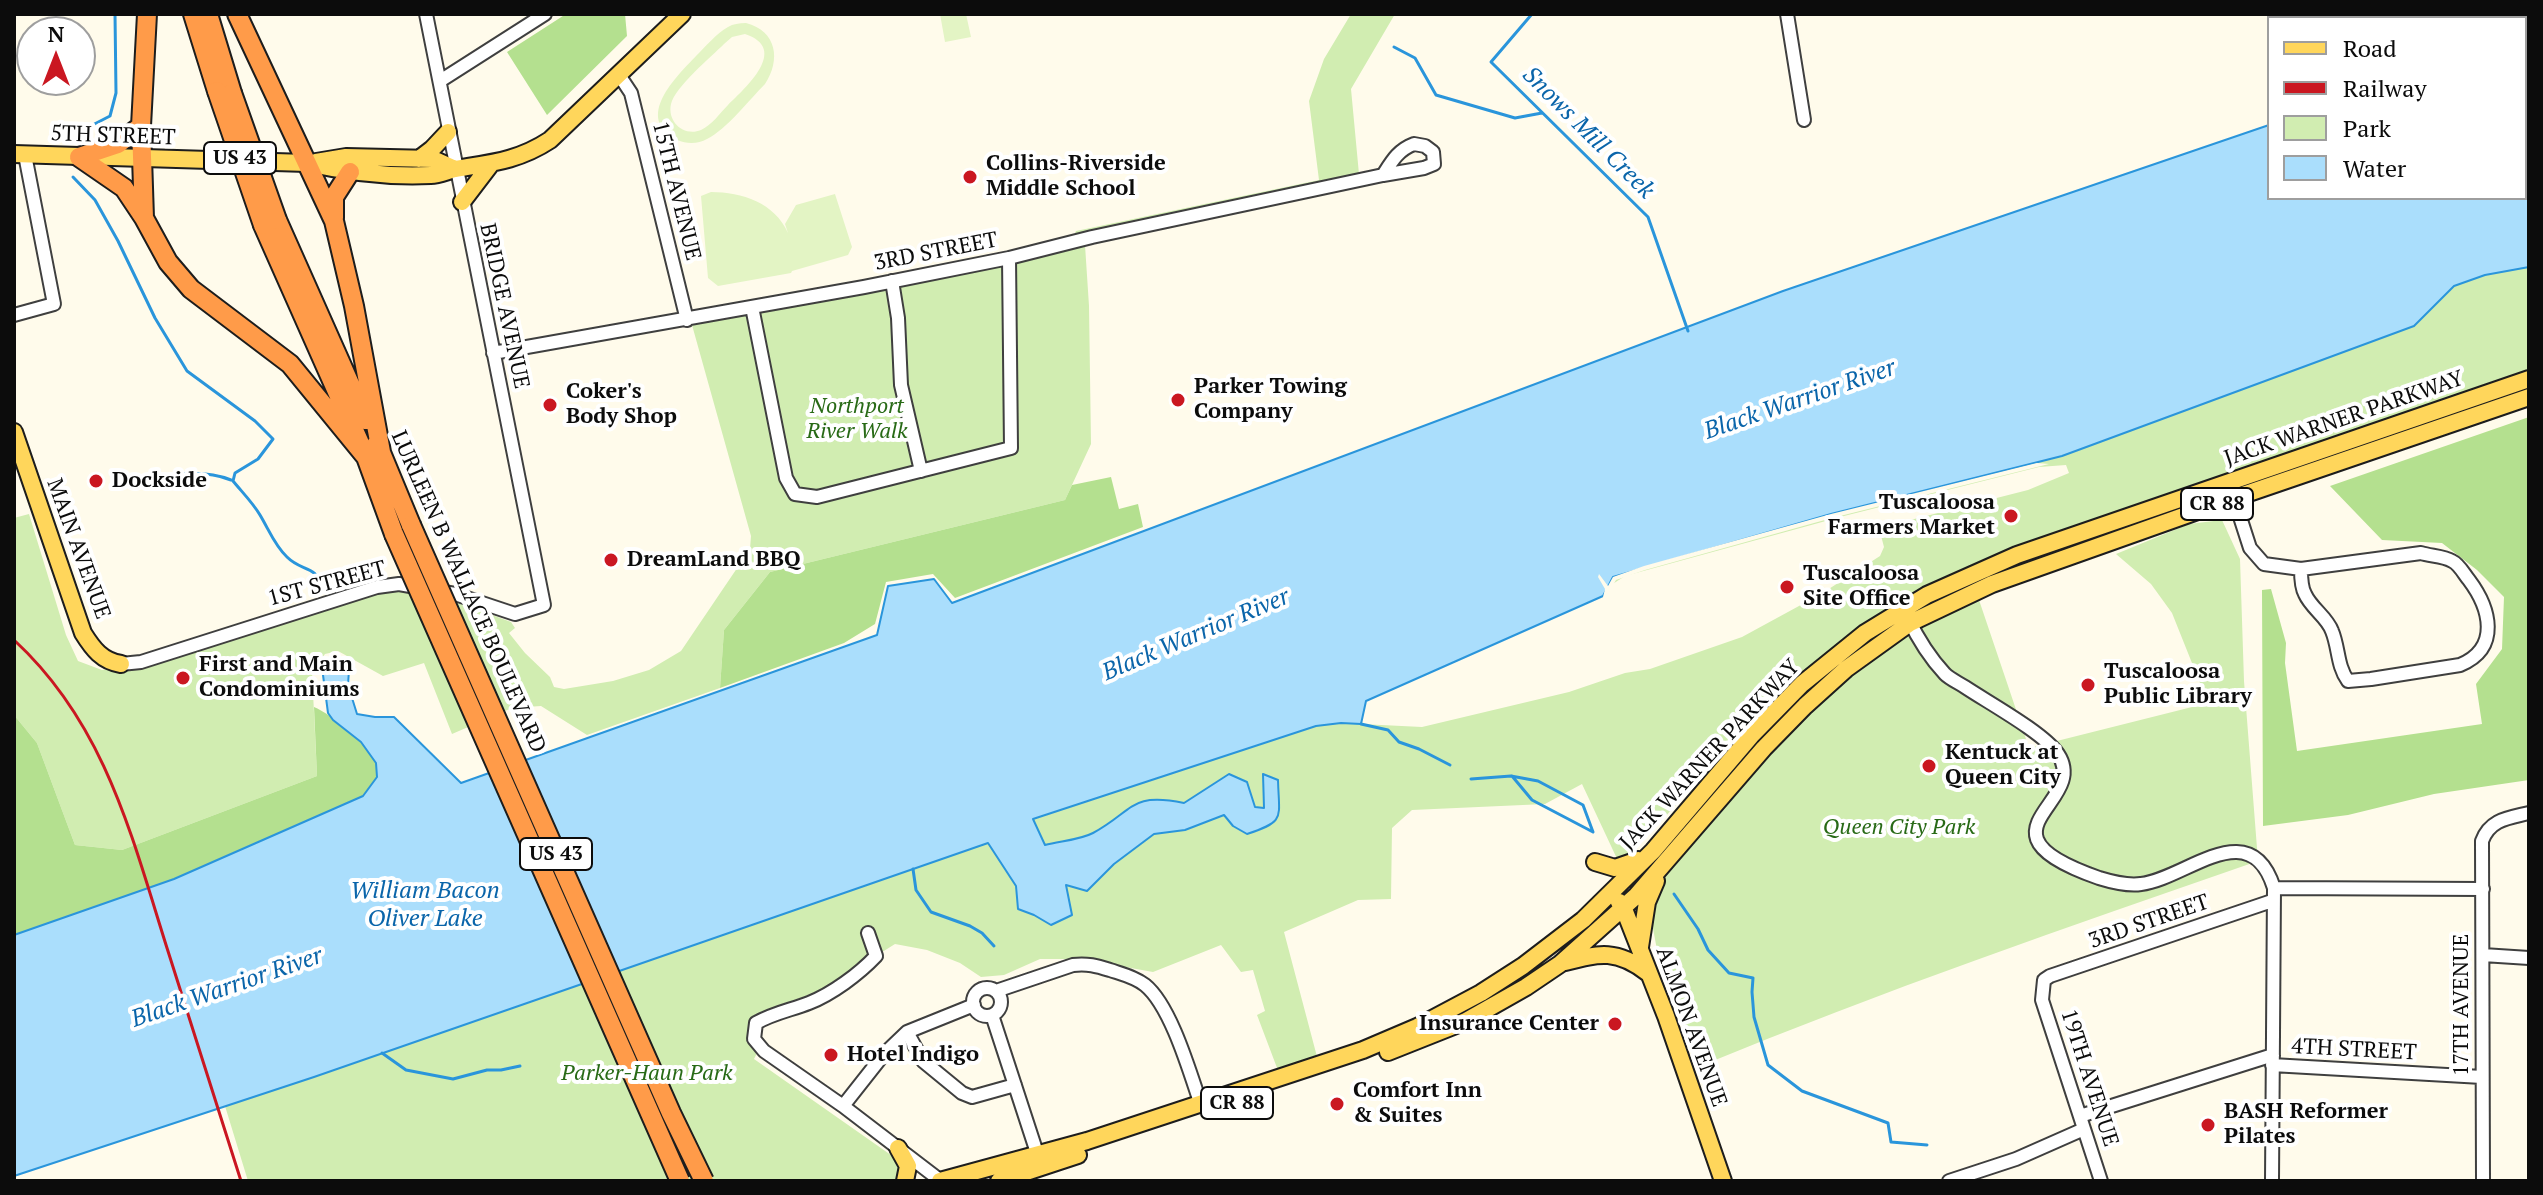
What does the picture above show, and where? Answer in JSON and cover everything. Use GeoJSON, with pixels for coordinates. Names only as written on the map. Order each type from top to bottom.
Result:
{"type":"FeatureCollection","features":[{"type":"Feature","properties":{"kind":"highway"},"geometry":{"type":"LineString","coordinates":[[144,218],[141,126],[147,14]]}},
{"type":"Feature","properties":{"kind":"highway","name":"LURLEEN B WALLACE BOULEVARD"},"geometry":{"type":"LineString","coordinates":[[193,14],[270,222],[373,455],[411,525],[704,1181]]}},
{"type":"Feature","properties":{"kind":"highway","name":"LURLEEN B WALLACE BOULEVARD"},"geometry":{"type":"LineString","coordinates":[[208,14],[224,92]]}},
{"type":"Feature","properties":{"kind":"highway"},"geometry":{"type":"LineString","coordinates":[[237,14],[334,221],[354,306],[373,455]]}},
{"type":"Feature","properties":{"kind":"highway"},"geometry":{"type":"LineString","coordinates":[[79,157],[118,144],[141,126]]}},
{"type":"Feature","properties":{"kind":"highway"},"geometry":{"type":"LineString","coordinates":[[79,157],[124,188],[168,262],[191,289],[290,364],[373,455]]}},
{"type":"Feature","properties":{"kind":"highway"},"geometry":{"type":"LineString","coordinates":[[334,221],[334,197],[350,172]]}},
{"type":"Feature","properties":{"kind":"highway","name":"LURLEEN B WALLACE BOULEVARD"},"geometry":{"type":"LineString","coordinates":[[373,455],[394,534],[680,1181]]}},
{"type":"Feature","properties":{"kind":"main road"},"geometry":{"type":"LineString","coordinates":[[455,169],[491,164],[534,150],[550,140],[682,14]]}},
{"type":"Feature","properties":{"kind":"main road"},"geometry":{"type":"LineString","coordinates":[[419,159],[448,132]]}},
{"type":"Feature","properties":{"kind":"main road","name":"5TH STREET"},"geometry":{"type":"LineString","coordinates":[[20,155],[307,163],[346,157],[433,159],[455,169]]}},
{"type":"Feature","properties":{"kind":"main road","name":"5TH STREET"},"geometry":{"type":"LineString","coordinates":[[307,163],[350,172],[434,175],[455,169]]}},
{"type":"Feature","properties":{"kind":"main road"},"geometry":{"type":"LineString","coordinates":[[462,202],[491,164]]}},
{"type":"Feature","properties":{"kind":"main road","name":"JACK WARNER PARKWAY"},"geometry":{"type":"LineString","coordinates":[[941,1181],[1038,1156],[1201,1105],[1363,1050],[1417,1027],[1481,993],[1523,966],[1583,920],[1647,857],[1751,736],[1802,684],[1852,642],[1906,616],[2529,379]]}},
{"type":"Feature","properties":{"kind":"main road","name":"JACK WARNER PARKWAY"},"geometry":{"type":"LineString","coordinates":[[2232,490],[2529,397]]}},
{"type":"Feature","properties":{"kind":"main road","name":"MAIN AVENUE"},"geometry":{"type":"LineString","coordinates":[[14,432],[83,633],[97,653],[121,664]]}},
{"type":"Feature","properties":{"kind":"main road","name":"JACK WARNER PARKWAY"},"geometry":{"type":"LineString","coordinates":[[1003,1180],[1274,1092],[1410,1043],[1466,1021],[1526,987],[1560,964],[1624,909],[1764,748],[1805,706],[1906,616]]}},
{"type":"Feature","properties":{"kind":"main road"},"geometry":{"type":"LineString","coordinates":[[1595,862],[1615,868],[1647,857]]}},
{"type":"Feature","properties":{"kind":"main road"},"geometry":{"type":"LineString","coordinates":[[1640,953],[1647,902],[1664,866]]}},
{"type":"Feature","properties":{"kind":"main road","name":"ALMON AVENUE"},"geometry":{"type":"LineString","coordinates":[[1611,892],[1624,909],[1666,1016],[1723,1181]]}},
{"type":"Feature","properties":{"kind":"main road"},"geometry":{"type":"LineString","coordinates":[[1560,964],[1613,954],[1628,959],[1648,973]]}},
{"type":"Feature","properties":{"kind":"main road"},"geometry":{"type":"LineString","coordinates":[[898,1148],[908,1166],[905,1181]]}},
{"type":"Feature","properties":{"kind":"street","name":"BRIDGE AVENUE"},"geometry":{"type":"LineString","coordinates":[[426,14],[544,605]]}},
{"type":"Feature","properties":{"kind":"street"},"geometry":{"type":"LineString","coordinates":[[440,81],[545,14]]}},
{"type":"Feature","properties":{"kind":"street"},"geometry":{"type":"LineString","coordinates":[[1787,14],[1804,120]]}},
{"type":"Feature","properties":{"kind":"street","name":"15TH AVENUE"},"geometry":{"type":"LineString","coordinates":[[619,75],[631,93],[687,320]]}},
{"type":"Feature","properties":{"kind":"street"},"geometry":{"type":"LineString","coordinates":[[14,315],[54,304],[20,155]]}},
{"type":"Feature","properties":{"kind":"street","name":"3RD STREET"},"geometry":{"type":"LineString","coordinates":[[493,353],[687,320],[1009,258],[1383,175]]}},
{"type":"Feature","properties":{"kind":"street"},"geometry":{"type":"LineString","coordinates":[[752,307],[786,478],[795,494],[817,497],[1011,448],[1009,258]]}},
{"type":"Feature","properties":{"kind":"street"},"geometry":{"type":"LineString","coordinates":[[892,281],[898,318],[901,385],[921,471]]}},
{"type":"Feature","properties":{"kind":"street"},"geometry":{"type":"LineString","coordinates":[[2232,490],[2250,548],[2264,564],[2301,569],[2421,553],[2454,561],[2482,597],[2488,619],[2486,642],[2471,660],[2460,665],[2348,681],[2340,670],[2338,647],[2331,626],[2303,591],[2301,569]]}},
{"type":"Feature","properties":{"kind":"street","name":"1ST STREET"},"geometry":{"type":"LineString","coordinates":[[121,664],[141,662],[377,587],[399,584],[455,594],[515,614],[544,605]]}},
{"type":"Feature","properties":{"kind":"street"},"geometry":{"type":"LineString","coordinates":[[1906,616],[1946,674],[2031,731],[2058,753],[2064,777],[2040,817],[2035,836],[2036,842],[2047,854],[2103,879],[2132,885],[2163,879],[2212,856],[2235,851],[2258,861],[2267,871],[2273,895],[2272,1181]]}},
{"type":"Feature","properties":{"kind":"street","name":"17TH AVENUE"},"geometry":{"type":"LineString","coordinates":[[2483,1181],[2482,841],[2486,830],[2495,822],[2529,813]]}},
{"type":"Feature","properties":{"kind":"street","name":"3RD STREET"},"geometry":{"type":"LineString","coordinates":[[2043,986],[2044,980],[2050,976],[2273,895],[2483,889]]}},
{"type":"Feature","properties":{"kind":"street"},"geometry":{"type":"LineString","coordinates":[[868,933],[876,956],[867,966],[810,1003],[768,1015],[756,1023],[754,1039],[764,1051],[843,1106],[941,1181]]}},
{"type":"Feature","properties":{"kind":"street"},"geometry":{"type":"LineString","coordinates":[[2483,955],[2529,958]]}},
{"type":"Feature","properties":{"kind":"street"},"geometry":{"type":"LineString","coordinates":[[996,991],[1073,965],[1084,964],[1132,977],[1146,985],[1164,1011],[1183,1052],[1201,1105]]}},
{"type":"Feature","properties":{"kind":"street","name":"19TH AVENUE"},"geometry":{"type":"LineString","coordinates":[[2043,986],[2042,1000],[2101,1181]]}},
{"type":"Feature","properties":{"kind":"street"},"geometry":{"type":"LineString","coordinates":[[989,988],[996,991],[1001,1005],[992,1015],[982,1015],[974,1005],[974,996],[980,990],[989,988]]}},
{"type":"Feature","properties":{"kind":"street"},"geometry":{"type":"LineString","coordinates":[[843,1106],[884,1054],[907,1032],[974,1005]]}},
{"type":"Feature","properties":{"kind":"street"},"geometry":{"type":"LineString","coordinates":[[992,1015],[1038,1156]]}},
{"type":"Feature","properties":{"kind":"street"},"geometry":{"type":"LineString","coordinates":[[907,1032],[923,1061],[962,1093],[972,1097],[1015,1085]]}},
{"type":"Feature","properties":{"kind":"street","name":"4TH STREET"},"geometry":{"type":"LineString","coordinates":[[1949,1181],[2016,1159],[2082,1122],[2272,1060],[2482,1077]]}},
{"type":"Feature","properties":{"kind":"green space"},"geometry":{"type":"Polygon","coordinates":[[[566,14],[625,14],[627,36],[547,115],[507,52],[566,14]]]}},
{"type":"Feature","properties":{"kind":"green space"},"geometry":{"type":"Polygon","coordinates":[[[940,14],[966,14],[971,37],[945,42],[940,14]]]}},
{"type":"Feature","properties":{"kind":"green space","name":"Northport River Walk"},"geometry":{"type":"Polygon","coordinates":[[[1351,14],[1395,14],[1351,89],[1360,185],[1085,245],[1091,444],[1065,500],[770,572],[724,630],[720,688],[587,735],[541,706],[512,708],[452,734],[424,663],[383,676],[338,651],[325,654],[312,671],[317,776],[122,850],[75,845],[37,743],[14,715],[14,518],[29,514],[66,635],[78,661],[102,670],[152,661],[373,590],[391,590],[460,604],[511,622],[515,628],[509,633],[550,677],[554,687],[564,689],[613,681],[649,670],[681,651],[750,549],[751,536],[692,325],[1069,246],[1076,231],[1319,180],[1309,101],[1324,59],[1351,14]]]}},
{"type":"Feature","properties":{"kind":"green space"},"geometry":{"type":"Polygon","coordinates":[[[746,23],[764,33],[773,48],[773,65],[765,84],[730,121],[704,141],[689,143],[677,140],[664,131],[659,120],[663,97],[679,74],[715,37],[730,26],[746,23]],[[745,34],[732,37],[686,81],[671,104],[670,111],[678,126],[695,132],[705,128],[744,89],[764,59],[764,49],[758,41],[745,34]]]}},
{"type":"Feature","properties":{"kind":"green space"},"geometry":{"type":"Polygon","coordinates":[[[711,192],[734,194],[756,201],[775,214],[788,233],[785,224],[796,205],[835,194],[852,247],[848,255],[791,273],[718,286],[708,278],[701,196],[711,192]]]}},
{"type":"Feature","properties":{"kind":"green space","name":"Parker-Haun Park"},"geometry":{"type":"Polygon","coordinates":[[[2529,267],[2529,369],[2277,456],[1981,564],[1883,611],[1803,671],[1761,710],[1665,817],[1619,863],[1582,784],[1545,804],[1412,810],[1392,828],[1391,899],[1358,900],[1284,932],[1320,1068],[1282,1081],[1257,1015],[1265,1011],[1253,970],[1241,972],[1221,945],[1153,972],[1081,959],[1040,959],[1004,975],[981,977],[960,963],[927,950],[895,944],[820,991],[756,1014],[748,1034],[757,1053],[754,1059],[898,1160],[901,1164],[901,1181],[248,1181],[225,1106],[988,842],[1016,886],[1018,909],[1034,915],[1066,884],[1087,891],[1114,864],[1154,834],[1185,830],[1224,815],[1233,826],[1265,808],[1255,807],[1247,782],[1229,774],[1184,803],[1166,800],[1142,802],[1093,833],[1075,839],[1044,845],[1033,819],[1316,726],[1341,723],[1422,727],[1569,692],[1625,673],[1650,669],[1742,637],[1821,594],[1880,556],[1884,547],[1879,528],[2028,490],[2069,473],[2066,465],[2039,467],[1844,516],[1625,576],[1608,587],[1599,574],[2062,456],[2413,326],[2453,286],[2485,275],[2529,267]]]}},
{"type":"Feature","properties":{"kind":"green space"},"geometry":{"type":"Polygon","coordinates":[[[2529,417],[2529,780],[2434,794],[2348,815],[2263,826],[2262,590],[2271,589],[2286,643],[2285,663],[2297,751],[2482,724],[2476,684],[2502,649],[2504,597],[2477,570],[2442,543],[2382,540],[2330,486],[2529,417]]]}},
{"type":"Feature","properties":{"kind":"green space"},"geometry":{"type":"Polygon","coordinates":[[[1111,477],[1119,509],[1138,504],[1143,527],[955,598],[933,574],[886,582],[875,624],[844,643],[720,688],[724,630],[770,572],[1065,500],[1072,485],[1111,477]]]}},
{"type":"Feature","properties":{"kind":"green space","name":"Queen City Park"},"geometry":{"type":"Polygon","coordinates":[[[2222,520],[2240,559],[2244,681],[2258,861],[1906,986],[1698,1067],[1658,955],[1651,918],[1664,866],[1764,748],[1906,627],[1978,597],[2029,748],[2208,703],[2172,613],[2151,584],[2116,554],[2189,524],[2222,520]]]}},
{"type":"Feature","properties":{"kind":"green space"},"geometry":{"type":"Polygon","coordinates":[[[314,707],[350,731],[373,756],[377,777],[363,796],[174,879],[14,935],[14,715],[37,743],[75,845],[122,850],[317,776],[314,707]]]}},
{"type":"Feature","properties":{"kind":"water","name":"William Bacon Oliver Lake"},"geometry":{"type":"Polygon","coordinates":[[[2527,38],[2529,267],[2485,275],[2454,286],[2414,326],[2062,456],[1831,514],[1613,577],[1603,596],[1366,701],[1361,724],[1316,726],[1033,819],[1045,845],[1088,835],[1142,802],[1166,800],[1184,803],[1229,774],[1247,782],[1255,807],[1264,808],[1263,774],[1278,780],[1278,817],[1268,826],[1247,834],[1233,826],[1224,815],[1185,830],[1154,834],[1114,864],[1087,891],[1066,885],[1072,915],[1051,925],[1018,909],[1016,886],[988,843],[314,1077],[14,1176],[14,935],[174,879],[363,796],[377,777],[376,763],[361,742],[328,713],[323,675],[327,664],[338,661],[349,670],[348,685],[357,714],[394,717],[461,783],[877,635],[888,586],[934,579],[952,603],[1783,291],[2267,126],[2267,200],[2527,200],[2527,38]]]}},
{"type":"Feature","properties":{"kind":"pier"},"geometry":{"type":"Polygon","coordinates":[[[2037,463],[2049,464],[1832,518],[1645,570],[1616,580],[1602,601],[1605,589],[1599,574],[1608,586],[1613,577],[1644,566],[1831,514],[2037,463]]]}},
{"type":"Feature","properties":{"kind":"waterway"},"geometry":{"type":"LineString","coordinates":[[77,133],[110,116],[116,93],[115,14]]}},
{"type":"Feature","properties":{"kind":"waterway","name":"Snows Mill Creek"},"geometry":{"type":"LineString","coordinates":[[1532,14],[1491,62],[1648,217],[1688,331]]}},
{"type":"Feature","properties":{"kind":"waterway"},"geometry":{"type":"LineString","coordinates":[[1394,47],[1415,58],[1436,95],[1515,118],[1542,113]]}},
{"type":"Feature","properties":{"kind":"waterway"},"geometry":{"type":"LineString","coordinates":[[73,177],[95,200],[155,318],[187,371],[255,421],[273,439],[258,459],[235,473],[233,481],[257,511],[283,553],[292,562],[312,571],[324,587]]}},
{"type":"Feature","properties":{"kind":"waterway"},"geometry":{"type":"LineString","coordinates":[[160,477],[196,473],[231,480]]}},
{"type":"Feature","properties":{"kind":"waterway"},"geometry":{"type":"LineString","coordinates":[[1361,724],[1388,730],[1399,742],[1450,765]]}},
{"type":"Feature","properties":{"kind":"waterway"},"geometry":{"type":"LineString","coordinates":[[1471,779],[1511,776],[1538,781],[1583,805],[1593,832]]}},
{"type":"Feature","properties":{"kind":"waterway"},"geometry":{"type":"LineString","coordinates":[[1512,776],[1532,800],[1593,832]]}},
{"type":"Feature","properties":{"kind":"waterway"},"geometry":{"type":"LineString","coordinates":[[913,869],[916,890],[931,912],[970,926],[994,946]]}},
{"type":"Feature","properties":{"kind":"waterway"},"geometry":{"type":"LineString","coordinates":[[1674,894],[1708,950],[1729,973],[1753,978],[1754,1017],[1768,1065],[1802,1091],[1888,1123],[1891,1142],[1927,1145]]}},
{"type":"Feature","properties":{"kind":"waterway"},"geometry":{"type":"LineString","coordinates":[[382,1053],[406,1070],[453,1079],[520,1066]]}},
{"type":"Feature","properties":{"kind":"railway"},"geometry":{"type":"LineString","coordinates":[[14,640],[45,673],[71,708],[93,744],[111,783],[141,864],[241,1181]]}},
{"type":"Feature","properties":{"kind":"place","name":"Collins-Riverside Middle School"},"geometry":{"type":"Point","coordinates":[970,177]}},
{"type":"Feature","properties":{"kind":"place","name":"Parker Towing Company"},"geometry":{"type":"Point","coordinates":[1178,400]}},
{"type":"Feature","properties":{"kind":"place","name":"Coker's Body Shop"},"geometry":{"type":"Point","coordinates":[550,405]}},
{"type":"Feature","properties":{"kind":"place","name":"Dockside"},"geometry":{"type":"Point","coordinates":[96,481]}},
{"type":"Feature","properties":{"kind":"place","name":"Tuscaloosa Farmers Market"},"geometry":{"type":"Point","coordinates":[2011,516]}},
{"type":"Feature","properties":{"kind":"place","name":"DreamLand BBQ"},"geometry":{"type":"Point","coordinates":[611,560]}},
{"type":"Feature","properties":{"kind":"place","name":"Tuscaloosa Site Office"},"geometry":{"type":"Point","coordinates":[1787,587]}},
{"type":"Feature","properties":{"kind":"place","name":"First and Main Condominiums"},"geometry":{"type":"Point","coordinates":[183,678]}},
{"type":"Feature","properties":{"kind":"place","name":"Tuscaloosa Public Library"},"geometry":{"type":"Point","coordinates":[2088,685]}},
{"type":"Feature","properties":{"kind":"place","name":"Kentuck at Queen City"},"geometry":{"type":"Point","coordinates":[1929,766]}},
{"type":"Feature","properties":{"kind":"place","name":"Insurance Center"},"geometry":{"type":"Point","coordinates":[1615,1024]}},
{"type":"Feature","properties":{"kind":"place","name":"Hotel Indigo"},"geometry":{"type":"Point","coordinates":[831,1055]}},
{"type":"Feature","properties":{"kind":"place","name":"Comfort Inn & Suites"},"geometry":{"type":"Point","coordinates":[1337,1104]}},
{"type":"Feature","properties":{"kind":"place","name":"BASH Reformer Pilates"},"geometry":{"type":"Point","coordinates":[2208,1125]}},
{"type":"Feature","properties":{"kind":"water label","name":"Black Warrior River"},"geometry":{"type":"Point","coordinates":[1800,400]}},
{"type":"Feature","properties":{"kind":"water label","name":"Black Warrior River"},"geometry":{"type":"Point","coordinates":[1196,635]}},
{"type":"Feature","properties":{"kind":"water label","name":"Black Warrior River"},"geometry":{"type":"Point","coordinates":[227,988]}}]}
